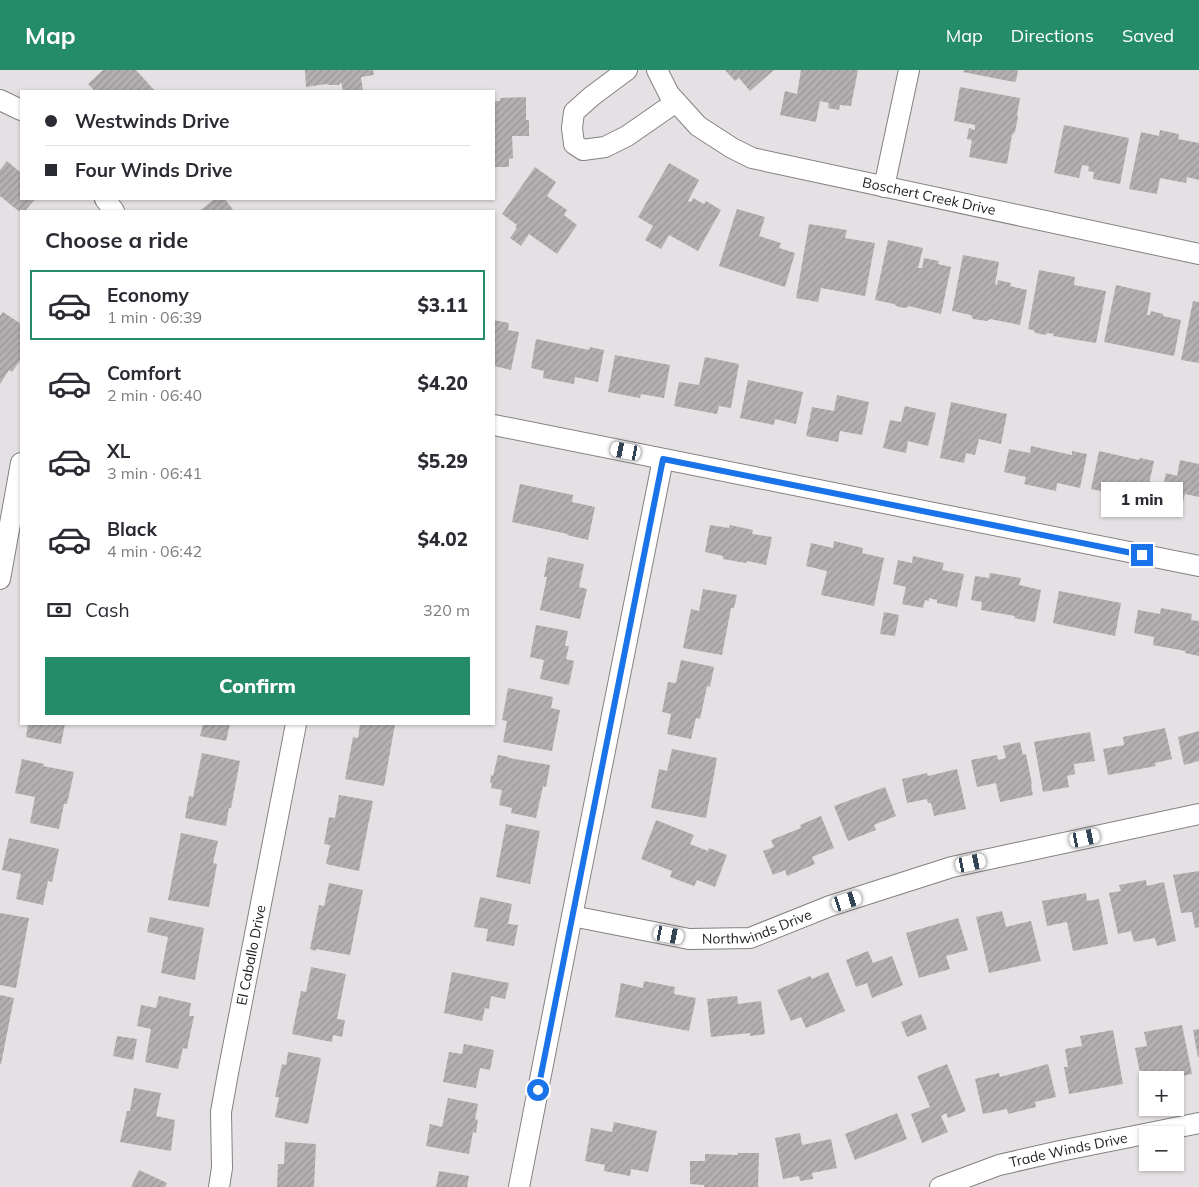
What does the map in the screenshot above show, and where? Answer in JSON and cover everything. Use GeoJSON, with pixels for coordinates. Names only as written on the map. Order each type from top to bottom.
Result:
{"type":"FeatureCollection","features":[{"type":"Feature","properties":{"kind":"street"},"geometry":{"type":"LineString","coordinates":[[627,70],[574,112],[572,128],[574,144],[583,150],[605,147],[628,136],[676,102]]}},
{"type":"Feature","properties":{"kind":"street","name":"Boschert Creek Drive"},"geometry":{"type":"LineString","coordinates":[[657,70],[670,94],[698,126],[732,148],[752,158],[1199,254]]}},
{"type":"Feature","properties":{"kind":"street"},"geometry":{"type":"LineString","coordinates":[[884,187],[909,70]]}},
{"type":"Feature","properties":{"kind":"street"},"geometry":{"type":"LineString","coordinates":[[0,100],[20,110]]}},
{"type":"Feature","properties":{"kind":"street"},"geometry":{"type":"LineString","coordinates":[[495,426],[1199,566]]}},
{"type":"Feature","properties":{"kind":"street"},"geometry":{"type":"LineString","coordinates":[[519,1187],[663,459]]}},
{"type":"Feature","properties":{"kind":"street"},"geometry":{"type":"LineString","coordinates":[[0,579],[20,469]]}},
{"type":"Feature","properties":{"kind":"street","name":"El Caballo Drive"},"geometry":{"type":"LineString","coordinates":[[219,1187],[222,1168],[221,1112],[296,725]]}},
{"type":"Feature","properties":{"kind":"street","name":"Northwinds Drive"},"geometry":{"type":"LineString","coordinates":[[572,916],[689,939],[750,938],[830,906],[952,867],[1199,814]]}},
{"type":"Feature","properties":{"kind":"street","name":"Trade Winds Drive"},"geometry":{"type":"LineString","coordinates":[[940,1187],[999,1165],[1199,1123]]}},
{"type":"Feature","properties":{"kind":"building"},"geometry":{"type":"Polygon","coordinates":[[[103,70],[136,70],[154,90],[94,90],[88,84],[103,70]]]}},
{"type":"Feature","properties":{"kind":"building"},"geometry":{"type":"Polygon","coordinates":[[[305,70],[373,70],[374,75],[361,77],[363,90],[343,90],[341,82],[339,85],[326,84],[306,87],[305,70]]]}},
{"type":"Feature","properties":{"kind":"building"},"geometry":{"type":"Polygon","coordinates":[[[725,70],[774,70],[750,91],[739,78],[735,81],[725,70]]]}},
{"type":"Feature","properties":{"kind":"building"},"geometry":{"type":"Polygon","coordinates":[[[801,70],[858,70],[851,106],[840,105],[839,110],[828,108],[829,103],[820,101],[816,122],[780,115],[785,91],[797,94],[801,70]]]}},
{"type":"Feature","properties":{"kind":"building"},"geometry":{"type":"Polygon","coordinates":[[[964,70],[1018,70],[1016,81],[1014,82],[963,72],[964,70]]]}},
{"type":"Feature","properties":{"kind":"building"},"geometry":{"type":"Polygon","coordinates":[[[960,87],[1020,98],[1018,117],[1015,132],[1012,135],[1007,164],[969,157],[972,140],[967,139],[969,128],[975,130],[975,125],[954,121],[960,87]]]}},
{"type":"Feature","properties":{"kind":"building"},"geometry":{"type":"Polygon","coordinates":[[[526,97],[526,120],[529,120],[529,136],[512,136],[513,158],[509,159],[509,167],[495,167],[495,101],[500,101],[500,98],[526,97]]]}},
{"type":"Feature","properties":{"kind":"building"},"geometry":{"type":"Polygon","coordinates":[[[1064,125],[1129,138],[1120,184],[1093,179],[1094,172],[1088,171],[1089,166],[1082,165],[1079,178],[1054,173],[1064,125]]]}},
{"type":"Feature","properties":{"kind":"building"},"geometry":{"type":"Polygon","coordinates":[[[1160,130],[1179,134],[1178,139],[1199,143],[1199,180],[1187,177],[1186,183],[1160,178],[1157,194],[1129,189],[1141,132],[1159,136],[1160,130]]]}},
{"type":"Feature","properties":{"kind":"building"},"geometry":{"type":"Polygon","coordinates":[[[7,161],[20,172],[20,200],[34,200],[26,210],[20,210],[20,212],[0,196],[0,170],[7,161]]]}},
{"type":"Feature","properties":{"kind":"building"},"geometry":{"type":"Polygon","coordinates":[[[669,163],[699,180],[688,201],[691,202],[693,198],[704,204],[706,201],[721,210],[698,251],[669,235],[661,249],[645,240],[653,226],[638,217],[669,163]]]}},
{"type":"Feature","properties":{"kind":"building"},"geometry":{"type":"Polygon","coordinates":[[[535,167],[556,182],[547,196],[567,210],[564,215],[577,225],[557,254],[529,234],[521,246],[510,238],[517,225],[502,214],[535,167]]]}},
{"type":"Feature","properties":{"kind":"building"},"geometry":{"type":"Polygon","coordinates":[[[214,200],[226,200],[233,210],[200,210],[214,200]]]}},
{"type":"Feature","properties":{"kind":"building"},"geometry":{"type":"Polygon","coordinates":[[[737,209],[765,217],[759,236],[781,243],[779,248],[795,253],[785,287],[719,266],[737,209]]]}},
{"type":"Feature","properties":{"kind":"building"},"geometry":{"type":"Polygon","coordinates":[[[809,224],[847,230],[845,238],[875,243],[865,296],[821,288],[818,302],[796,298],[809,224]]]}},
{"type":"Feature","properties":{"kind":"building"},"geometry":{"type":"Polygon","coordinates":[[[888,240],[923,248],[918,268],[922,268],[924,258],[939,261],[938,264],[951,267],[941,314],[909,306],[906,308],[898,307],[894,304],[875,300],[888,240]]]}},
{"type":"Feature","properties":{"kind":"building"},"geometry":{"type":"Polygon","coordinates":[[[963,255],[999,262],[995,284],[997,285],[998,280],[1011,283],[1010,286],[1027,290],[1020,325],[990,319],[987,321],[973,319],[971,315],[952,311],[963,255]]]}},
{"type":"Feature","properties":{"kind":"building"},"geometry":{"type":"Polygon","coordinates":[[[1039,270],[1075,277],[1074,285],[1106,291],[1096,343],[1053,336],[1054,334],[1048,333],[1045,335],[1028,329],[1039,270]]]}},
{"type":"Feature","properties":{"kind":"building"},"geometry":{"type":"Polygon","coordinates":[[[1116,285],[1151,293],[1147,315],[1150,315],[1151,311],[1181,320],[1174,356],[1104,342],[1116,285]]]}},
{"type":"Feature","properties":{"kind":"building"},"geometry":{"type":"Polygon","coordinates":[[[1193,301],[1199,302],[1199,363],[1181,360],[1193,301]]]}},
{"type":"Feature","properties":{"kind":"building"},"geometry":{"type":"Polygon","coordinates":[[[3,312],[20,323],[20,360],[12,372],[9,370],[0,384],[0,316],[3,312]]]}},
{"type":"Feature","properties":{"kind":"building"},"geometry":{"type":"Polygon","coordinates":[[[495,320],[509,323],[508,330],[519,332],[511,370],[495,366],[495,320]]]}},
{"type":"Feature","properties":{"kind":"building"},"geometry":{"type":"Polygon","coordinates":[[[536,339],[589,350],[590,347],[604,350],[598,382],[575,377],[574,384],[543,378],[544,371],[531,368],[536,339]]]}},
{"type":"Feature","properties":{"kind":"building"},"geometry":{"type":"Polygon","coordinates":[[[615,355],[670,365],[664,398],[641,394],[640,398],[608,392],[615,355]]]}},
{"type":"Feature","properties":{"kind":"building"},"geometry":{"type":"Polygon","coordinates":[[[705,357],[739,364],[731,408],[719,406],[717,414],[674,406],[679,382],[699,385],[705,357]]]}},
{"type":"Feature","properties":{"kind":"building"},"geometry":{"type":"Polygon","coordinates":[[[748,380],[803,392],[796,424],[775,419],[774,425],[740,418],[748,380]]]}},
{"type":"Feature","properties":{"kind":"building"},"geometry":{"type":"Polygon","coordinates":[[[837,395],[869,402],[862,435],[840,431],[838,442],[806,436],[812,407],[834,411],[837,395]]]}},
{"type":"Feature","properties":{"kind":"building"},"geometry":{"type":"Polygon","coordinates":[[[951,402],[1007,414],[1001,444],[979,439],[975,455],[966,453],[964,463],[940,458],[951,402]]]}},
{"type":"Feature","properties":{"kind":"building"},"geometry":{"type":"Polygon","coordinates":[[[905,406],[936,413],[928,446],[908,441],[906,453],[883,448],[890,420],[901,422],[905,406]]]}},
{"type":"Feature","properties":{"kind":"building"},"geometry":{"type":"Polygon","coordinates":[[[1031,446],[1072,455],[1072,451],[1087,454],[1080,488],[1057,483],[1056,491],[1024,484],[1026,477],[1004,472],[1009,449],[1030,453],[1031,446]]]}},
{"type":"Feature","properties":{"kind":"building"},"geometry":{"type":"Polygon","coordinates":[[[1099,451],[1139,460],[1140,458],[1154,461],[1147,493],[1125,489],[1124,496],[1091,489],[1099,451]]]}},
{"type":"Feature","properties":{"kind":"building"},"geometry":{"type":"Polygon","coordinates":[[[1180,460],[1199,464],[1199,497],[1185,494],[1182,505],[1160,501],[1166,473],[1177,476],[1180,460]]]}},
{"type":"Feature","properties":{"kind":"building"},"geometry":{"type":"Polygon","coordinates":[[[520,484],[573,495],[572,502],[595,507],[588,540],[512,522],[520,484]]]}},
{"type":"Feature","properties":{"kind":"building"},"geometry":{"type":"Polygon","coordinates":[[[710,525],[729,528],[730,525],[753,530],[752,534],[772,537],[766,565],[723,559],[723,556],[705,552],[710,525]]]}},
{"type":"Feature","properties":{"kind":"building"},"geometry":{"type":"Polygon","coordinates":[[[834,541],[863,548],[862,553],[884,558],[874,606],[821,595],[827,571],[806,566],[811,543],[833,548],[834,541]]]}},
{"type":"Feature","properties":{"kind":"building"},"geometry":{"type":"Polygon","coordinates":[[[913,556],[944,563],[942,570],[964,574],[957,607],[937,603],[937,600],[929,598],[929,601],[925,600],[923,608],[902,604],[906,587],[893,584],[898,560],[912,563],[913,556]]]}},
{"type":"Feature","properties":{"kind":"building"},"geometry":{"type":"Polygon","coordinates":[[[548,557],[584,564],[579,587],[587,589],[580,619],[540,610],[547,577],[544,577],[548,557]]]}},
{"type":"Feature","properties":{"kind":"building"},"geometry":{"type":"Polygon","coordinates":[[[990,573],[1021,578],[1019,585],[1041,590],[1035,622],[1014,618],[1015,616],[981,610],[982,602],[971,600],[975,576],[989,578],[990,573]]]}},
{"type":"Feature","properties":{"kind":"building"},"geometry":{"type":"Polygon","coordinates":[[[703,589],[737,595],[734,608],[731,608],[722,655],[683,648],[691,609],[699,611],[703,589]]]}},
{"type":"Feature","properties":{"kind":"building"},"geometry":{"type":"Polygon","coordinates":[[[1059,591],[1121,603],[1115,636],[1053,623],[1059,591]]]}},
{"type":"Feature","properties":{"kind":"building"},"geometry":{"type":"Polygon","coordinates":[[[1161,608],[1192,614],[1191,620],[1199,621],[1199,656],[1185,653],[1185,651],[1153,645],[1154,637],[1134,633],[1138,610],[1160,614],[1161,608]]]}},
{"type":"Feature","properties":{"kind":"building"},"geometry":{"type":"Polygon","coordinates":[[[884,612],[899,615],[895,636],[880,634],[884,612]]]}},
{"type":"Feature","properties":{"kind":"building"},"geometry":{"type":"Polygon","coordinates":[[[536,625],[568,631],[565,646],[569,646],[566,659],[574,661],[569,685],[540,679],[544,660],[530,657],[536,625]]]}},
{"type":"Feature","properties":{"kind":"building"},"geometry":{"type":"Polygon","coordinates":[[[681,660],[714,667],[710,687],[707,686],[700,719],[696,718],[691,739],[667,734],[671,714],[662,712],[668,682],[676,683],[681,660]]]}},
{"type":"Feature","properties":{"kind":"building"},"geometry":{"type":"Polygon","coordinates":[[[508,688],[553,697],[551,708],[560,710],[552,751],[503,742],[507,721],[502,720],[508,688]]]}},
{"type":"Feature","properties":{"kind":"building"},"geometry":{"type":"Polygon","coordinates":[[[28,725],[65,725],[61,744],[26,737],[28,725]]]}},
{"type":"Feature","properties":{"kind":"building"},"geometry":{"type":"Polygon","coordinates":[[[203,725],[230,725],[226,741],[200,736],[203,725]]]}},
{"type":"Feature","properties":{"kind":"building"},"geometry":{"type":"Polygon","coordinates":[[[360,725],[395,725],[384,786],[345,779],[353,737],[358,738],[360,725]]]}},
{"type":"Feature","properties":{"kind":"building"},"geometry":{"type":"Polygon","coordinates":[[[1165,728],[1172,759],[1155,763],[1156,766],[1108,775],[1103,749],[1124,745],[1123,737],[1165,728]]]}},
{"type":"Feature","properties":{"kind":"building"},"geometry":{"type":"Polygon","coordinates":[[[1199,731],[1199,761],[1184,765],[1178,737],[1199,731]]]}},
{"type":"Feature","properties":{"kind":"building"},"geometry":{"type":"Polygon","coordinates":[[[1090,732],[1095,761],[1074,764],[1075,774],[1067,776],[1069,787],[1043,792],[1034,742],[1090,732]]]}},
{"type":"Feature","properties":{"kind":"building"},"geometry":{"type":"Polygon","coordinates":[[[1020,742],[1023,755],[1026,754],[1033,795],[1000,802],[996,783],[977,787],[971,760],[997,755],[998,760],[1006,758],[1003,746],[1020,742]]]}},
{"type":"Feature","properties":{"kind":"building"},"geometry":{"type":"Polygon","coordinates":[[[672,749],[717,758],[706,818],[651,808],[659,769],[667,771],[672,749]]]}},
{"type":"Feature","properties":{"kind":"building"},"geometry":{"type":"Polygon","coordinates":[[[202,753],[240,761],[226,826],[185,818],[189,796],[193,797],[202,753]]]}},
{"type":"Feature","properties":{"kind":"building"},"geometry":{"type":"Polygon","coordinates":[[[498,755],[550,765],[546,787],[543,786],[536,818],[511,813],[512,808],[499,805],[502,790],[491,788],[492,783],[490,783],[498,755]]]}},
{"type":"Feature","properties":{"kind":"building"},"geometry":{"type":"Polygon","coordinates":[[[22,759],[44,764],[43,766],[74,772],[67,804],[64,804],[59,829],[30,823],[35,797],[15,793],[22,759]]]}},
{"type":"Feature","properties":{"kind":"building"},"geometry":{"type":"Polygon","coordinates":[[[957,769],[966,809],[934,816],[931,803],[928,803],[927,799],[907,803],[902,779],[927,773],[928,776],[957,769]]]}},
{"type":"Feature","properties":{"kind":"building"},"geometry":{"type":"Polygon","coordinates":[[[885,787],[896,816],[874,825],[876,830],[848,841],[834,806],[885,787]]]}},
{"type":"Feature","properties":{"kind":"building"},"geometry":{"type":"Polygon","coordinates":[[[339,795],[373,801],[359,871],[326,864],[330,845],[324,844],[329,817],[335,818],[339,795]]]}},
{"type":"Feature","properties":{"kind":"building"},"geometry":{"type":"Polygon","coordinates":[[[821,816],[834,848],[812,857],[815,864],[787,876],[785,870],[773,875],[763,851],[774,847],[771,840],[801,828],[800,825],[821,816]]]}},
{"type":"Feature","properties":{"kind":"building"},"geometry":{"type":"Polygon","coordinates":[[[656,820],[694,835],[690,844],[708,851],[709,848],[727,855],[715,887],[697,880],[694,886],[670,877],[672,871],[641,859],[656,820]]]}},
{"type":"Feature","properties":{"kind":"building"},"geometry":{"type":"Polygon","coordinates":[[[506,824],[540,831],[530,884],[496,877],[506,824]]]}},
{"type":"Feature","properties":{"kind":"building"},"geometry":{"type":"Polygon","coordinates":[[[181,833],[218,841],[213,863],[217,864],[209,907],[168,900],[181,833]]]}},
{"type":"Feature","properties":{"kind":"building"},"geometry":{"type":"Polygon","coordinates":[[[9,838],[59,849],[52,882],[48,881],[43,905],[16,899],[21,874],[2,870],[9,838]]]}},
{"type":"Feature","properties":{"kind":"building"},"geometry":{"type":"Polygon","coordinates":[[[1199,871],[1199,927],[1195,928],[1192,912],[1181,913],[1173,875],[1199,871]]]}},
{"type":"Feature","properties":{"kind":"building"},"geometry":{"type":"Polygon","coordinates":[[[1146,880],[1147,886],[1164,882],[1176,941],[1157,946],[1155,938],[1134,942],[1131,931],[1118,934],[1109,893],[1121,891],[1119,885],[1146,880]]]}},
{"type":"Feature","properties":{"kind":"building"},"geometry":{"type":"Polygon","coordinates":[[[329,883],[363,890],[350,955],[310,949],[319,905],[324,906],[329,883]]]}},
{"type":"Feature","properties":{"kind":"building"},"geometry":{"type":"Polygon","coordinates":[[[1086,893],[1087,901],[1099,899],[1108,944],[1073,951],[1067,922],[1047,926],[1042,901],[1086,893]]]}},
{"type":"Feature","properties":{"kind":"building"},"geometry":{"type":"Polygon","coordinates":[[[480,897],[512,904],[508,924],[518,925],[514,946],[486,941],[488,929],[474,927],[480,897]]]}},
{"type":"Feature","properties":{"kind":"building"},"geometry":{"type":"Polygon","coordinates":[[[1002,911],[1006,927],[1031,921],[1041,961],[989,973],[976,917],[1002,911]]]}},
{"type":"Feature","properties":{"kind":"building"},"geometry":{"type":"Polygon","coordinates":[[[0,913],[29,918],[16,988],[0,985],[0,913]]]}},
{"type":"Feature","properties":{"kind":"building"},"geometry":{"type":"Polygon","coordinates":[[[150,917],[204,928],[195,980],[161,973],[168,937],[147,932],[150,917]]]}},
{"type":"Feature","properties":{"kind":"building"},"geometry":{"type":"Polygon","coordinates":[[[958,918],[968,950],[946,956],[950,969],[919,978],[906,933],[958,918]]]}},
{"type":"Feature","properties":{"kind":"building"},"geometry":{"type":"Polygon","coordinates":[[[868,951],[873,963],[892,956],[903,985],[872,998],[867,983],[856,987],[846,960],[868,951]]]}},
{"type":"Feature","properties":{"kind":"building"},"geometry":{"type":"Polygon","coordinates":[[[311,967],[346,974],[337,1019],[345,1020],[342,1037],[333,1035],[332,1042],[292,1034],[301,991],[306,992],[311,967]]]}},
{"type":"Feature","properties":{"kind":"building"},"geometry":{"type":"Polygon","coordinates":[[[452,972],[509,983],[505,999],[491,996],[489,1009],[485,1008],[482,1021],[444,1013],[452,972]]]}},
{"type":"Feature","properties":{"kind":"building"},"geometry":{"type":"Polygon","coordinates":[[[828,972],[845,1011],[806,1028],[801,1017],[791,1021],[777,990],[810,976],[812,979],[828,972]]]}},
{"type":"Feature","properties":{"kind":"building"},"geometry":{"type":"Polygon","coordinates":[[[644,981],[675,987],[674,994],[696,998],[689,1031],[615,1017],[621,983],[643,988],[644,981]]]}},
{"type":"Feature","properties":{"kind":"building"},"geometry":{"type":"Polygon","coordinates":[[[0,995],[14,998],[1,1064],[0,1064],[0,995]]]}},
{"type":"Feature","properties":{"kind":"building"},"geometry":{"type":"Polygon","coordinates":[[[159,996],[191,1003],[189,1016],[194,1016],[187,1049],[183,1048],[178,1069],[145,1062],[151,1029],[137,1026],[141,1005],[156,1008],[159,996]]]}},
{"type":"Feature","properties":{"kind":"building"},"geometry":{"type":"Polygon","coordinates":[[[737,996],[738,1004],[761,1001],[765,1034],[750,1036],[750,1033],[711,1037],[707,999],[737,996]]]}},
{"type":"Feature","properties":{"kind":"building"},"geometry":{"type":"Polygon","coordinates":[[[921,1014],[927,1029],[907,1037],[901,1022],[921,1014]]]}},
{"type":"Feature","properties":{"kind":"building"},"geometry":{"type":"Polygon","coordinates":[[[1182,1025],[1192,1074],[1184,1076],[1184,1071],[1140,1071],[1135,1048],[1147,1046],[1144,1032],[1182,1025]]]}},
{"type":"Feature","properties":{"kind":"building"},"geometry":{"type":"Polygon","coordinates":[[[1199,1029],[1199,1057],[1198,1057],[1193,1030],[1199,1029]]]}},
{"type":"Feature","properties":{"kind":"building"},"geometry":{"type":"Polygon","coordinates":[[[1113,1030],[1123,1084],[1069,1094],[1064,1067],[1068,1067],[1065,1049],[1082,1046],[1080,1036],[1113,1030]]]}},
{"type":"Feature","properties":{"kind":"building"},"geometry":{"type":"Polygon","coordinates":[[[117,1036],[137,1039],[133,1060],[113,1056],[117,1036]]]}},
{"type":"Feature","properties":{"kind":"building"},"geometry":{"type":"Polygon","coordinates":[[[464,1044],[494,1050],[490,1070],[480,1068],[476,1088],[443,1082],[449,1052],[462,1054],[464,1044]]]}},
{"type":"Feature","properties":{"kind":"building"},"geometry":{"type":"Polygon","coordinates":[[[288,1052],[321,1058],[308,1124],[275,1117],[279,1097],[275,1097],[282,1064],[286,1065],[288,1052]]]}},
{"type":"Feature","properties":{"kind":"building"},"geometry":{"type":"Polygon","coordinates":[[[947,1064],[966,1111],[948,1118],[946,1113],[941,1116],[948,1132],[922,1143],[911,1114],[930,1107],[917,1076],[947,1064]]]}},
{"type":"Feature","properties":{"kind":"building"},"geometry":{"type":"Polygon","coordinates":[[[1048,1064],[1056,1097],[1035,1102],[1036,1107],[1008,1114],[1007,1109],[983,1114],[975,1079],[999,1073],[1000,1077],[1048,1064]]]}},
{"type":"Feature","properties":{"kind":"building"},"geometry":{"type":"Polygon","coordinates":[[[134,1088],[161,1093],[156,1116],[175,1120],[171,1151],[120,1142],[127,1111],[130,1111],[134,1088]]]}},
{"type":"Feature","properties":{"kind":"building"},"geometry":{"type":"Polygon","coordinates":[[[448,1098],[478,1104],[475,1119],[478,1120],[476,1133],[473,1132],[469,1154],[426,1146],[430,1124],[442,1127],[448,1098]]]}},
{"type":"Feature","properties":{"kind":"building"},"geometry":{"type":"Polygon","coordinates":[[[897,1113],[907,1139],[855,1160],[845,1134],[897,1113]]]}},
{"type":"Feature","properties":{"kind":"building"},"geometry":{"type":"Polygon","coordinates":[[[614,1122],[657,1131],[648,1172],[631,1169],[630,1176],[604,1171],[605,1165],[585,1161],[591,1128],[612,1132],[614,1122]]]}},
{"type":"Feature","properties":{"kind":"building"},"geometry":{"type":"Polygon","coordinates":[[[800,1133],[802,1145],[831,1139],[837,1168],[812,1173],[813,1179],[800,1181],[799,1176],[783,1179],[775,1138],[800,1133]]]}},
{"type":"Feature","properties":{"kind":"building"},"geometry":{"type":"Polygon","coordinates":[[[285,1142],[316,1144],[314,1187],[277,1187],[278,1164],[284,1164],[285,1142]]]}},
{"type":"Feature","properties":{"kind":"building"},"geometry":{"type":"Polygon","coordinates":[[[738,1153],[759,1153],[758,1187],[704,1187],[704,1185],[690,1184],[690,1161],[705,1161],[705,1154],[738,1155],[738,1153]]]}},
{"type":"Feature","properties":{"kind":"building"},"geometry":{"type":"Polygon","coordinates":[[[139,1170],[167,1183],[165,1187],[131,1187],[139,1170]]]}},
{"type":"Feature","properties":{"kind":"building"},"geometry":{"type":"Polygon","coordinates":[[[439,1171],[469,1176],[467,1187],[436,1187],[439,1171]]]}},
{"type":"Feature","properties":{"kind":"route"},"geometry":{"type":"LineString","coordinates":[[538,1090],[663,459],[1142,555]]}}]}
